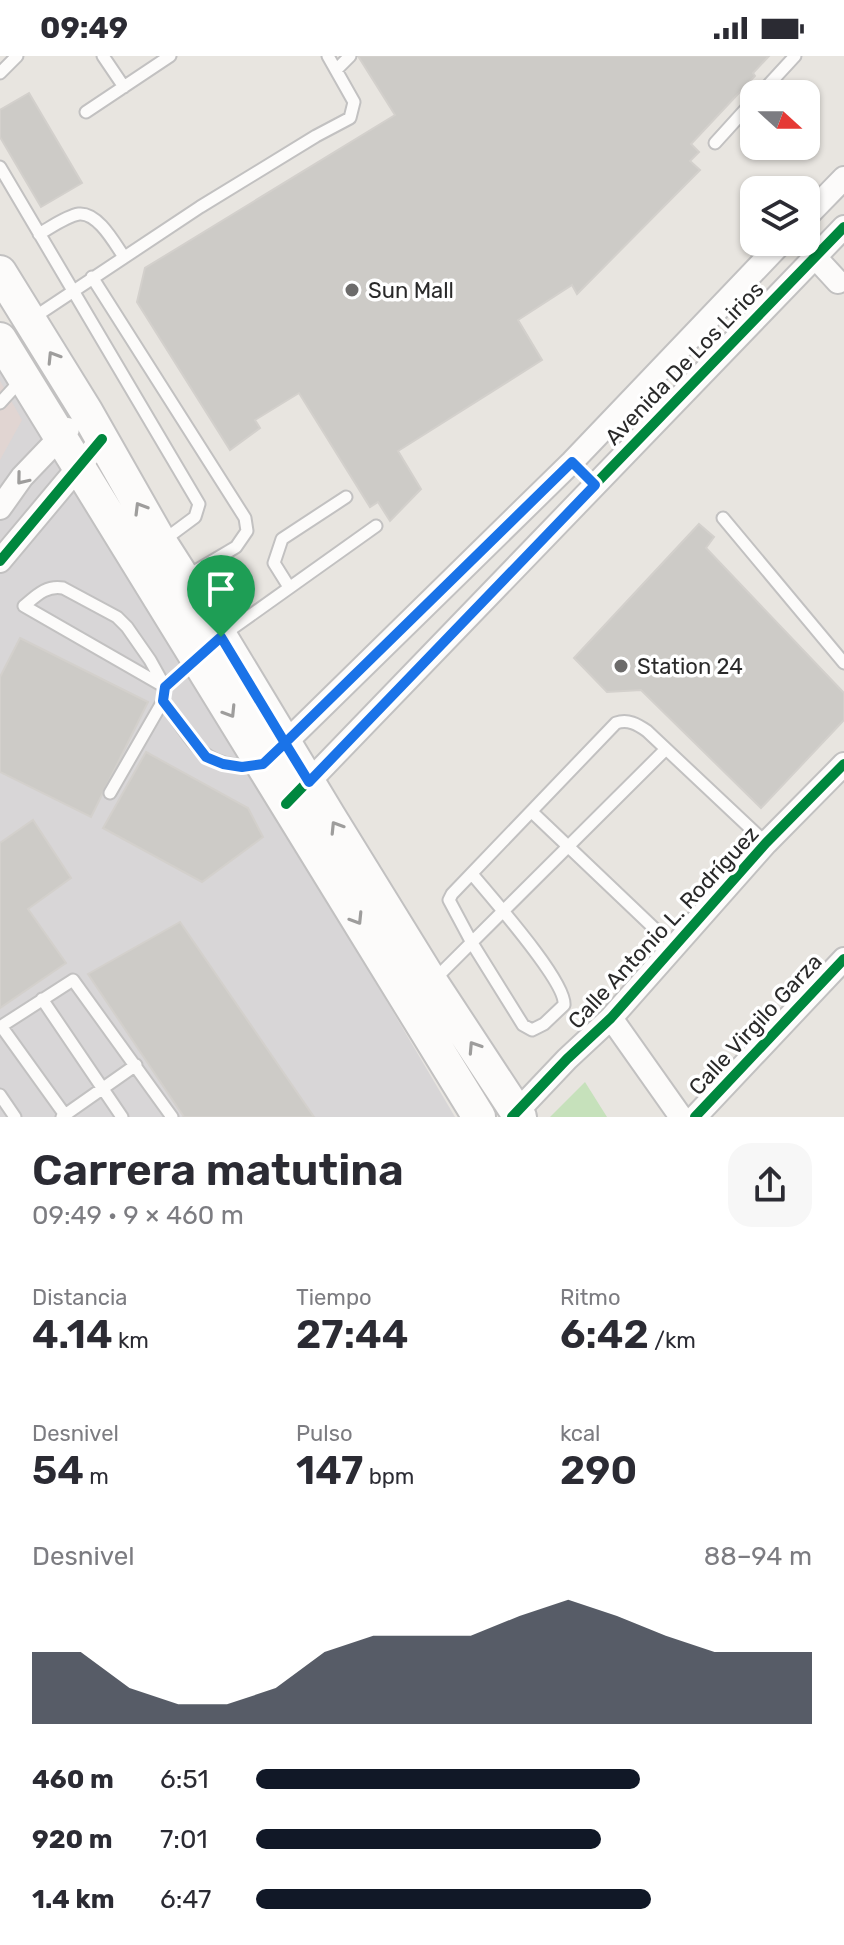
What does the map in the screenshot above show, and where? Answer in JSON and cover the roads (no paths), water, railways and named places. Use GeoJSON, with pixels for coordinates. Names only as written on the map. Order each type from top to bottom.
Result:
{"type":"FeatureCollection","features":[{"type":"Feature","properties":{"kind":"main road"},"geometry":{"type":"LineString","coordinates":[[0,272],[102,439],[149,553]]}},
{"type":"Feature","properties":{"kind":"main road"},"geometry":{"type":"LineString","coordinates":[[0,339],[77,466],[149,553],[209,648],[274,754],[286,804],[479,1117]]}},
{"type":"Feature","properties":{"kind":"main road"},"geometry":{"type":"LineString","coordinates":[[274,754],[309,782],[516,1116]]}},
{"type":"Feature","properties":{"kind":"street"},"geometry":{"type":"LineString","coordinates":[[820,203],[844,178]]}},
{"type":"Feature","properties":{"kind":"street","name":"Avenida De Los Lirios"},"geometry":{"type":"LineString","coordinates":[[286,804],[844,227]]}},
{"type":"Feature","properties":{"kind":"street","name":"Avenida De Los Lirios"},"geometry":{"type":"LineString","coordinates":[[274,754],[572,462],[769,256]]}},
{"type":"Feature","properties":{"kind":"street"},"geometry":{"type":"LineString","coordinates":[[815,257],[838,282]]}},
{"type":"Feature","properties":{"kind":"street"},"geometry":{"type":"LineString","coordinates":[[0,508],[22,477],[86,411]]}},
{"type":"Feature","properties":{"kind":"street"},"geometry":{"type":"LineString","coordinates":[[0,561],[102,439]]}},
{"type":"Feature","properties":{"kind":"street"},"geometry":{"type":"LineString","coordinates":[[572,462],[595,485]]}},
{"type":"Feature","properties":{"kind":"street","name":"Calle Antonio L. Rodríguez"},"geometry":{"type":"LineString","coordinates":[[516,1116],[567,1059],[611,1018],[766,843],[844,764]]}},
{"type":"Feature","properties":{"kind":"street","name":"Calle Virgilo Garza"},"geometry":{"type":"LineString","coordinates":[[695,1117],[844,959]]}},
{"type":"Feature","properties":{"kind":"street"},"geometry":{"type":"LineString","coordinates":[[611,1018],[681,1117]]}},
{"type":"Feature","properties":{"kind":"lane"},"geometry":{"type":"LineString","coordinates":[[0,73],[17,56]]}},
{"type":"Feature","properties":{"kind":"lane"},"geometry":{"type":"LineString","coordinates":[[103,56],[124,87]]}},
{"type":"Feature","properties":{"kind":"lane"},"geometry":{"type":"LineString","coordinates":[[86,112],[170,56]]}},
{"type":"Feature","properties":{"kind":"lane"},"geometry":{"type":"LineString","coordinates":[[29,320],[200,207],[350,118],[354,102],[328,56]]}},
{"type":"Feature","properties":{"kind":"lane"},"geometry":{"type":"LineString","coordinates":[[337,69],[350,56]]}},
{"type":"Feature","properties":{"kind":"lane"},"geometry":{"type":"LineString","coordinates":[[773,80],[795,56]]}},
{"type":"Feature","properties":{"kind":"lane"},"geometry":{"type":"LineString","coordinates":[[715,143],[740,115]]}},
{"type":"Feature","properties":{"kind":"lane"},"geometry":{"type":"LineString","coordinates":[[0,167],[199,504],[195,517],[149,553]]}},
{"type":"Feature","properties":{"kind":"lane"},"geometry":{"type":"LineString","coordinates":[[39,234],[80,214],[88,216],[103,229],[124,257]]}},
{"type":"Feature","properties":{"kind":"lane"},"geometry":{"type":"LineString","coordinates":[[92,277],[245,518],[247,531],[236,547],[170,586]]}},
{"type":"Feature","properties":{"kind":"lane"},"geometry":{"type":"LineString","coordinates":[[0,403],[23,377]]}},
{"type":"Feature","properties":{"kind":"lane"},"geometry":{"type":"LineString","coordinates":[[289,587],[274,563],[282,539],[346,497]]}},
{"type":"Feature","properties":{"kind":"lane"},"geometry":{"type":"LineString","coordinates":[[723,518],[844,663]]}},
{"type":"Feature","properties":{"kind":"lane"},"geometry":{"type":"LineString","coordinates":[[165,687],[209,648],[376,526]]}},
{"type":"Feature","properties":{"kind":"lane"},"geometry":{"type":"LineString","coordinates":[[110,793],[163,701],[165,687],[137,638],[117,617],[56,587],[39,593],[24,606],[165,687]]}},
{"type":"Feature","properties":{"kind":"lane"},"geometry":{"type":"LineString","coordinates":[[163,701],[206,757],[242,767],[274,754]]}},
{"type":"Feature","properties":{"kind":"lane"},"geometry":{"type":"LineString","coordinates":[[472,874],[563,992],[564,1005],[536,1030],[529,1030],[523,1025],[449,900],[452,894],[616,723],[624,721],[641,727],[766,843]]}},
{"type":"Feature","properties":{"kind":"lane"},"geometry":{"type":"LineString","coordinates":[[432,983],[666,749]]}},
{"type":"Feature","properties":{"kind":"lane"},"geometry":{"type":"LineString","coordinates":[[532,812],[657,931]]}},
{"type":"Feature","properties":{"kind":"lane"},"geometry":{"type":"LineString","coordinates":[[136,1065],[64,1116],[0,1026],[73,980],[136,1065],[172,1117]]}},
{"type":"Feature","properties":{"kind":"lane"},"geometry":{"type":"LineString","coordinates":[[42,999],[122,1117]]}},
{"type":"Feature","properties":{"kind":"lane"},"geometry":{"type":"LineString","coordinates":[[0,1095],[15,1117]]}},
{"type":"Feature","properties":{"kind":"place","name":"Sun Mall"},"geometry":{"type":"Point","coordinates":[352,290]}},
{"type":"Feature","properties":{"kind":"place","name":"Station 24"},"geometry":{"type":"Point","coordinates":[621,666]}}]}
